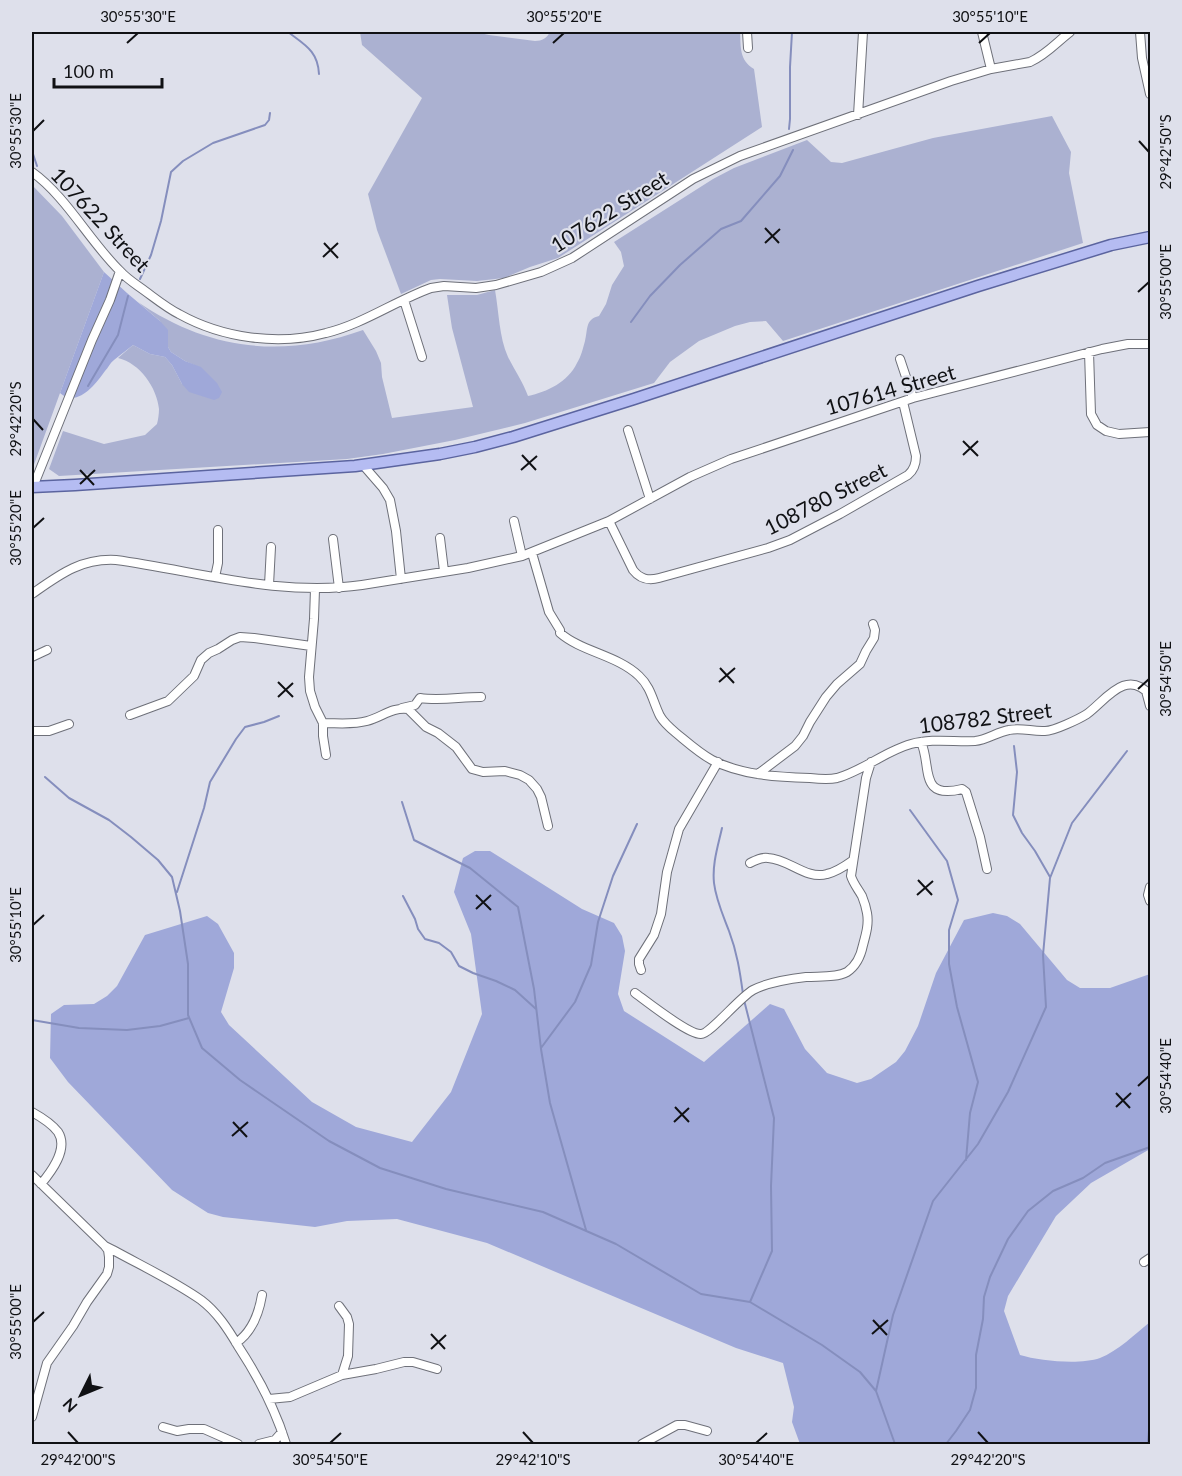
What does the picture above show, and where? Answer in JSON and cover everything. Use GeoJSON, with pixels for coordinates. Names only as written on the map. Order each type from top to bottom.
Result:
{"type":"FeatureCollection","features":[{"type":"Feature","properties":{"kind":"main road"},"geometry":{"type":"LineString","coordinates":[[32,487],[363,465],[440,454],[513,437],[968,289],[1111,245],[1150,237]]}},
{"type":"Feature","properties":{"kind":"street"},"geometry":{"type":"LineString","coordinates":[[747,32],[748,48]]}},
{"type":"Feature","properties":{"kind":"street"},"geometry":{"type":"LineString","coordinates":[[858,115],[862,32]]}},
{"type":"Feature","properties":{"kind":"street"},"geometry":{"type":"LineString","coordinates":[[982,32],[991,69]]}},
{"type":"Feature","properties":{"kind":"street","name":"107622 Street"},"geometry":{"type":"LineString","coordinates":[[32,172],[69,210],[120,271],[181,315],[214,329],[258,338],[298,338],[326,333],[364,319],[430,288],[485,287],[553,267],[572,258],[693,179],[740,156],[951,81],[991,69],[1030,62],[1070,32]]}},
{"type":"Feature","properties":{"kind":"street"},"geometry":{"type":"LineString","coordinates":[[1140,32],[1142,58],[1150,94]]}},
{"type":"Feature","properties":{"kind":"street"},"geometry":{"type":"LineString","coordinates":[[32,487],[120,271]]}},
{"type":"Feature","properties":{"kind":"street"},"geometry":{"type":"LineString","coordinates":[[404,300],[422,357]]}},
{"type":"Feature","properties":{"kind":"street","name":"107614 Street"},"geometry":{"type":"LineString","coordinates":[[32,594],[77,566],[95,560],[125,562],[269,585],[315,589],[339,588],[478,566],[532,553],[609,521],[690,477],[731,459],[809,432],[913,398],[1089,352],[1128,344],[1150,344]]}},
{"type":"Feature","properties":{"kind":"street"},"geometry":{"type":"LineString","coordinates":[[1089,352],[1091,414],[1097,425],[1114,433],[1150,432]]}},
{"type":"Feature","properties":{"kind":"street"},"geometry":{"type":"LineString","coordinates":[[900,359],[913,398]]}},
{"type":"Feature","properties":{"kind":"street","name":"108780 Street"},"geometry":{"type":"LineString","coordinates":[[609,521],[633,570],[647,580],[790,540],[840,514],[912,471],[916,456],[903,402]]}},
{"type":"Feature","properties":{"kind":"street"},"geometry":{"type":"LineString","coordinates":[[628,430],[650,500]]}},
{"type":"Feature","properties":{"kind":"street"},"geometry":{"type":"LineString","coordinates":[[363,465],[390,500],[396,531],[400,579]]}},
{"type":"Feature","properties":{"kind":"street"},"geometry":{"type":"LineString","coordinates":[[514,521],[522,556]]}},
{"type":"Feature","properties":{"kind":"street"},"geometry":{"type":"LineString","coordinates":[[215,577],[218,563],[218,530]]}},
{"type":"Feature","properties":{"kind":"street"},"geometry":{"type":"LineString","coordinates":[[440,538],[444,571]]}},
{"type":"Feature","properties":{"kind":"street"},"geometry":{"type":"LineString","coordinates":[[333,539],[339,588]]}},
{"type":"Feature","properties":{"kind":"street"},"geometry":{"type":"LineString","coordinates":[[269,585],[271,547]]}},
{"type":"Feature","properties":{"kind":"street","name":"108782 Street"},"geometry":{"type":"LineString","coordinates":[[532,553],[549,612],[560,633],[566,639],[607,657],[639,676],[648,688],[664,721],[700,752],[718,762],[758,774],[837,778],[911,744],[985,740],[1009,729],[1047,732],[1077,720],[1116,688],[1128,684],[1138,686],[1148,693]]}},
{"type":"Feature","properties":{"kind":"street"},"geometry":{"type":"LineString","coordinates":[[315,589],[309,677],[310,691],[323,723],[326,755]]}},
{"type":"Feature","properties":{"kind":"street"},"geometry":{"type":"LineString","coordinates":[[758,774],[795,746],[826,697],[860,664],[874,638],[873,624]]}},
{"type":"Feature","properties":{"kind":"street"},"geometry":{"type":"LineString","coordinates":[[130,715],[168,701],[194,676],[201,660],[232,640],[240,637],[254,638],[311,646]]}},
{"type":"Feature","properties":{"kind":"street"},"geometry":{"type":"LineString","coordinates":[[32,657],[47,650]]}},
{"type":"Feature","properties":{"kind":"street"},"geometry":{"type":"LineString","coordinates":[[1148,693],[1150,706]]}},
{"type":"Feature","properties":{"kind":"street"},"geometry":{"type":"LineString","coordinates":[[323,723],[343,724],[365,721],[389,711],[415,705],[420,698],[443,700],[481,697]]}},
{"type":"Feature","properties":{"kind":"street"},"geometry":{"type":"LineString","coordinates":[[401,708],[408,709],[426,727],[456,747],[472,769],[483,772],[506,771],[529,780],[541,797],[548,826]]}},
{"type":"Feature","properties":{"kind":"street"},"geometry":{"type":"LineString","coordinates":[[32,731],[49,731],[69,724]]}},
{"type":"Feature","properties":{"kind":"street"},"geometry":{"type":"LineString","coordinates":[[921,742],[932,784],[944,791],[962,789],[966,792],[987,869]]}},
{"type":"Feature","properties":{"kind":"street"},"geometry":{"type":"LineString","coordinates":[[641,970],[639,959],[654,935],[661,914],[667,872],[679,829],[718,762]]}},
{"type":"Feature","properties":{"kind":"street"},"geometry":{"type":"LineString","coordinates":[[635,993],[680,1024],[701,1034],[708,1031],[753,990],[803,977],[842,974],[848,971],[855,964],[861,952],[868,924],[863,898],[851,878],[866,778],[871,762]]}},
{"type":"Feature","properties":{"kind":"street"},"geometry":{"type":"LineString","coordinates":[[750,863],[768,858],[808,873],[825,875],[852,861]]}},
{"type":"Feature","properties":{"kind":"street"},"geometry":{"type":"LineString","coordinates":[[1150,887],[1148,895],[1150,901]]}},
{"type":"Feature","properties":{"kind":"street"},"geometry":{"type":"LineString","coordinates":[[32,1112],[55,1129],[62,1140],[56,1163],[41,1184]]}},
{"type":"Feature","properties":{"kind":"street"},"geometry":{"type":"LineString","coordinates":[[32,1175],[105,1246],[108,1250],[110,1267],[47,1363],[32,1418]]}},
{"type":"Feature","properties":{"kind":"street"},"geometry":{"type":"LineString","coordinates":[[105,1246],[170,1281],[200,1300],[216,1314],[264,1388],[286,1444]]}},
{"type":"Feature","properties":{"kind":"street"},"geometry":{"type":"LineString","coordinates":[[236,1342],[248,1332],[262,1295]]}},
{"type":"Feature","properties":{"kind":"street"},"geometry":{"type":"LineString","coordinates":[[339,1306],[349,1324],[348,1356],[342,1375]]}},
{"type":"Feature","properties":{"kind":"street"},"geometry":{"type":"LineString","coordinates":[[269,1399],[290,1397],[342,1375],[408,1361],[437,1369]]}},
{"type":"Feature","properties":{"kind":"street"},"geometry":{"type":"LineString","coordinates":[[642,1444],[677,1425],[707,1431]]}},
{"type":"Feature","properties":{"kind":"street"},"geometry":{"type":"LineString","coordinates":[[163,1427],[180,1431],[204,1429],[238,1444]]}},
{"type":"Feature","properties":{"kind":"street"},"geometry":{"type":"LineString","coordinates":[[259,1444],[275,1440],[282,1432]]}},
{"type":"Feature","properties":{"kind":"shaded area"},"geometry":{"type":"Polygon","coordinates":[[[360,32],[475,32],[535,41],[544,39],[550,32],[740,32],[743,57],[754,69],[762,127],[558,258],[504,278],[477,281],[431,280],[401,294],[377,230],[368,194],[422,98],[362,45],[360,32]]]}},
{"type":"Feature","properties":{"kind":"shaded area"},"geometry":{"type":"Polygon","coordinates":[[[1052,116],[1071,152],[1069,173],[1083,243],[783,341],[766,321],[735,326],[699,341],[670,362],[654,383],[525,423],[455,440],[347,459],[59,476],[49,469],[63,431],[104,444],[145,435],[157,424],[158,401],[151,385],[133,365],[118,358],[133,345],[150,354],[165,357],[182,384],[201,368],[171,352],[160,321],[138,302],[191,331],[219,340],[247,345],[275,347],[304,345],[363,330],[381,363],[392,418],[473,407],[452,328],[447,295],[477,295],[495,290],[505,349],[528,396],[549,389],[563,381],[573,370],[583,347],[589,322],[599,316],[606,304],[612,285],[624,266],[621,252],[614,242],[713,179],[734,168],[807,140],[831,162],[842,163],[933,138],[1052,116]]]}},
{"type":"Feature","properties":{"kind":"shaded area"},"geometry":{"type":"Polygon","coordinates":[[[32,185],[62,216],[104,272],[32,470],[32,185]]]}},
{"type":"Feature","properties":{"kind":"shaded area"},"geometry":{"type":"Polygon","coordinates":[[[104,272],[168,330],[168,347],[171,352],[201,367],[217,383],[222,392],[219,398],[214,400],[189,392],[165,357],[150,354],[133,345],[113,361],[85,393],[73,398],[60,393],[104,272]]]}},
{"type":"Feature","properties":{"kind":"shaded area"},"geometry":{"type":"Polygon","coordinates":[[[475,851],[490,851],[582,909],[614,923],[622,936],[625,951],[618,994],[624,1011],[704,1062],[770,1004],[784,1009],[805,1049],[827,1073],[857,1083],[871,1079],[896,1062],[905,1051],[918,1026],[936,973],[964,920],[993,913],[1007,916],[1020,924],[1067,980],[1080,988],[1110,988],[1150,974],[1150,1149],[1091,1183],[1056,1216],[1008,1296],[1004,1311],[1020,1355],[1060,1361],[1092,1360],[1107,1355],[1150,1322],[1150,1444],[800,1444],[792,1422],[794,1407],[783,1363],[736,1348],[487,1243],[397,1219],[347,1221],[315,1227],[223,1217],[208,1213],[172,1190],[68,1082],[50,1058],[51,1014],[64,1005],[94,1004],[107,996],[117,986],[145,935],[207,916],[218,924],[234,953],[234,968],[221,1012],[229,1025],[312,1102],[356,1127],[412,1142],[451,1092],[482,1014],[471,934],[454,892],[463,858],[475,851]]]}},
{"type":"Feature","properties":{"kind":"waterway"},"geometry":{"type":"LineString","coordinates":[[288,32],[313,54],[319,74]]}},
{"type":"Feature","properties":{"kind":"waterway"},"geometry":{"type":"LineString","coordinates":[[789,129],[792,32]]}},
{"type":"Feature","properties":{"kind":"waterway"},"geometry":{"type":"LineString","coordinates":[[140,279],[151,255],[161,221],[171,172],[183,161],[213,143],[265,125],[270,113]]}},
{"type":"Feature","properties":{"kind":"waterway"},"geometry":{"type":"LineString","coordinates":[[631,322],[650,296],[680,265],[721,229],[741,221],[780,176],[793,150]]}},
{"type":"Feature","properties":{"kind":"waterway"},"geometry":{"type":"LineString","coordinates":[[32,151],[37,166]]}},
{"type":"Feature","properties":{"kind":"waterway"},"geometry":{"type":"LineString","coordinates":[[88,386],[118,335],[128,296]]}},
{"type":"Feature","properties":{"kind":"waterway"},"geometry":{"type":"LineString","coordinates":[[177,892],[210,782],[245,727],[279,716]]}},
{"type":"Feature","properties":{"kind":"waterway"},"geometry":{"type":"LineString","coordinates":[[1014,746],[1017,772],[1013,815],[1050,877]]}},
{"type":"Feature","properties":{"kind":"waterway"},"geometry":{"type":"LineString","coordinates":[[876,1391],[893,1315],[933,1201],[978,1144],[1008,1092],[1046,1007],[1043,955],[1050,878],[1072,823],[1127,751]]}},
{"type":"Feature","properties":{"kind":"waterway"},"geometry":{"type":"LineString","coordinates":[[45,777],[69,798],[109,820],[131,837],[158,860],[172,877],[188,964],[188,1015],[202,1048],[240,1080],[329,1141],[380,1168],[446,1189],[543,1212],[616,1244],[701,1294],[750,1302],[822,1345],[860,1372],[876,1391],[895,1444]]}},
{"type":"Feature","properties":{"kind":"waterway"},"geometry":{"type":"LineString","coordinates":[[402,802],[414,840],[470,868],[518,907],[534,989],[550,1103],[586,1230]]}},
{"type":"Feature","properties":{"kind":"waterway"},"geometry":{"type":"LineString","coordinates":[[910,810],[947,861],[958,900],[949,930],[949,964],[957,1007],[978,1082],[970,1113],[966,1160]]}},
{"type":"Feature","properties":{"kind":"waterway"},"geometry":{"type":"LineString","coordinates":[[541,1048],[575,1002],[591,965],[598,922],[613,876],[637,824]]}},
{"type":"Feature","properties":{"kind":"waterway"},"geometry":{"type":"LineString","coordinates":[[722,828],[715,862],[714,883],[734,947],[743,994]]}},
{"type":"Feature","properties":{"kind":"waterway"},"geometry":{"type":"LineString","coordinates":[[403,896],[425,939],[439,943],[451,952],[459,966],[515,990],[536,1009]]}},
{"type":"Feature","properties":{"kind":"waterway"},"geometry":{"type":"LineString","coordinates":[[744,1000],[774,1118],[771,1186],[772,1251],[750,1302]]}},
{"type":"Feature","properties":{"kind":"waterway"},"geometry":{"type":"LineString","coordinates":[[32,1020],[79,1028],[127,1030],[160,1026],[189,1018]]}},
{"type":"Feature","properties":{"kind":"waterway"},"geometry":{"type":"LineString","coordinates":[[946,1444],[970,1410],[976,1388],[976,1355],[983,1319],[984,1297],[990,1277],[1008,1239],[1028,1211],[1053,1191],[1083,1178],[1105,1163],[1150,1147]]}},
{"type":"Feature","properties":{"kind":"waterway"},"geometry":{"type":"LineString","coordinates":[[1149,1336],[1150,1353]]}},
{"type":"Feature","properties":{"kind":"waterway"},"geometry":{"type":"LineString","coordinates":[[1150,1420],[1148,1441],[1150,1444]]}}]}
